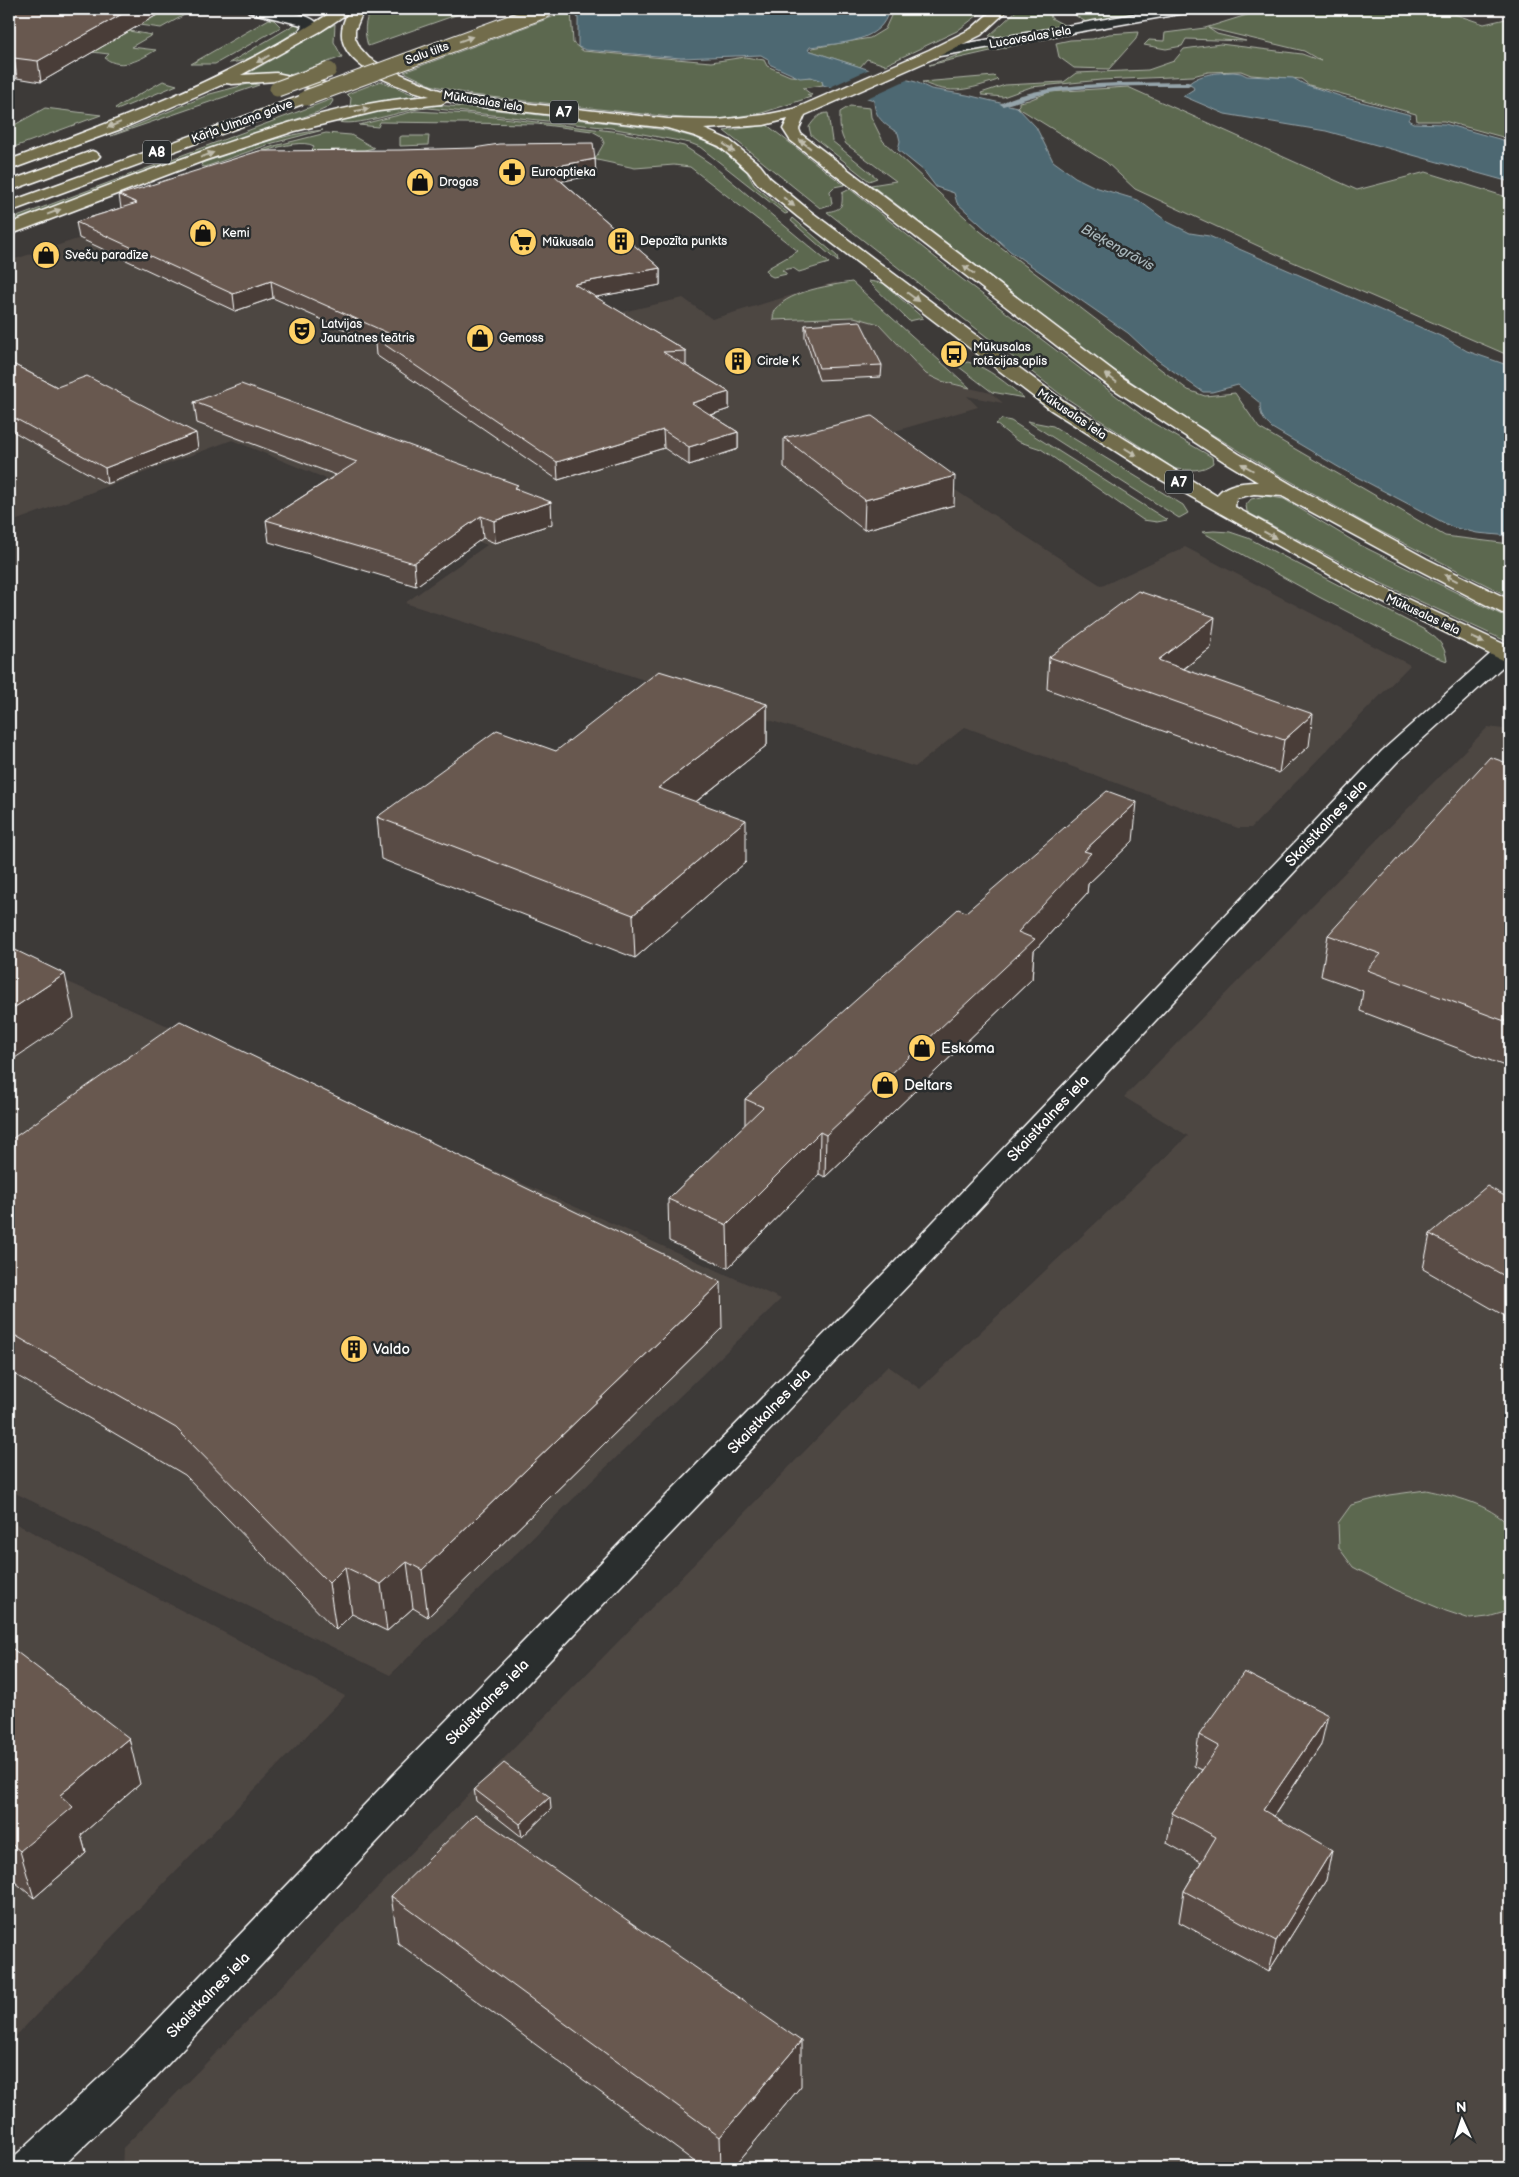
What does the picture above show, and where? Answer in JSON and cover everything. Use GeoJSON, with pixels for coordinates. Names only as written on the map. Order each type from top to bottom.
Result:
{"type":"FeatureCollection","features":[{"type":"Feature","properties":{"kind":"highway"},"geometry":{"type":"LineString","coordinates":[[9,165],[75,141],[219,82],[325,24],[344,9]]}},
{"type":"Feature","properties":{"kind":"highway","name":"Mūkusalas iela"},"geometry":{"type":"LineString","coordinates":[[357,9],[349,24],[348,38],[356,54],[408,84],[459,100],[668,124],[717,125],[740,123],[799,112],[934,53],[976,32],[1002,9]]}},
{"type":"Feature","properties":{"kind":"highway","name":"Salu tilts"},"geometry":{"type":"LineString","coordinates":[[306,98],[548,9]]}},
{"type":"Feature","properties":{"kind":"highway","name":"Kārļa Ulmaņa gatve"},"geometry":{"type":"LineString","coordinates":[[258,96],[379,52]]}},
{"type":"Feature","properties":{"kind":"highway"},"geometry":{"type":"LineString","coordinates":[[219,82],[242,78],[276,77],[322,86],[333,90],[342,99],[338,106],[325,117]]}},
{"type":"Feature","properties":{"kind":"highway","name":"Kārļa Ulmaņa gatve"},"geometry":{"type":"LineString","coordinates":[[9,207],[306,98]]}},
{"type":"Feature","properties":{"kind":"highway"},"geometry":{"type":"LineString","coordinates":[[9,230],[246,141],[325,117],[406,102],[459,100]]}},
{"type":"Feature","properties":{"kind":"highway"},"geometry":{"type":"LineString","coordinates":[[799,112],[792,129],[795,136],[1116,382],[1232,458],[1292,493],[1420,563],[1510,608]]}},
{"type":"Feature","properties":{"kind":"highway","name":"Mūkusalas iela"},"geometry":{"type":"LineString","coordinates":[[668,124],[707,135],[724,143],[754,168],[764,181],[804,214],[1058,406],[1224,509],[1362,585],[1508,654]]}},
{"type":"Feature","properties":{"kind":"highway"},"geometry":{"type":"LineString","coordinates":[[9,186],[110,149]]}},
{"type":"Feature","properties":{"kind":"highway"},"geometry":{"type":"LineString","coordinates":[[1224,509],[1227,495],[1245,488],[1268,488],[1292,493]]}},
{"type":"Feature","properties":{"kind":"street"},"geometry":{"type":"LineString","coordinates":[[254,9],[310,23],[305,34]]}},
{"type":"Feature","properties":{"kind":"street","name":"Lucavsalas iela"},"geometry":{"type":"LineString","coordinates":[[934,53],[1185,9]]}},
{"type":"Feature","properties":{"kind":"street"},"geometry":{"type":"LineString","coordinates":[[276,13],[313,10]]}},
{"type":"Feature","properties":{"kind":"street","name":"Skaistkalnes iela"},"geometry":{"type":"LineString","coordinates":[[32,2168],[140,2066],[408,1784],[905,1270],[1390,756],[1508,654]]}},
{"type":"Feature","properties":{"kind":"shaded area"},"geometry":{"type":"Polygon","coordinates":[[[90,235],[532,333],[683,298],[712,319],[836,282],[951,384],[991,393],[1003,403],[967,396],[978,407],[874,437],[1102,586],[1185,547],[1410,665],[1251,828],[1238,828],[965,727],[915,767],[405,603],[487,545],[232,440],[9,523],[9,261],[90,235]]]}},
{"type":"Feature","properties":{"kind":"shaded area"},"geometry":{"type":"Polygon","coordinates":[[[1488,727],[1510,730],[1510,2168],[122,2168],[123,2148],[888,1366],[920,1389],[1188,1136],[1124,1097],[1488,727]]]}},
{"type":"Feature","properties":{"kind":"shaded area","name":"Valdo"},"geometry":{"type":"Polygon","coordinates":[[[9,956],[781,1299],[390,1675],[9,1490],[9,956]]]}},
{"type":"Feature","properties":{"kind":"shaded area"},"geometry":{"type":"Polygon","coordinates":[[[9,1520],[345,1696],[9,2043],[9,1520]]]}},
{"type":"Feature","properties":{"kind":"green space"},"geometry":{"type":"Polygon","coordinates":[[[166,9],[188,13],[161,28],[139,25],[166,9]]]}},
{"type":"Feature","properties":{"kind":"green space"},"geometry":{"type":"Polygon","coordinates":[[[371,9],[473,9],[368,46],[365,27],[371,9]]]}},
{"type":"Feature","properties":{"kind":"green space"},"geometry":{"type":"Polygon","coordinates":[[[894,9],[986,9],[957,31],[885,65],[867,59],[860,67],[811,51],[812,48],[870,38],[885,29],[894,9]]]}},
{"type":"Feature","properties":{"kind":"green space"},"geometry":{"type":"Polygon","coordinates":[[[1018,9],[1053,9],[1050,14],[1051,18],[1066,26],[1000,37],[989,36],[1018,9]]]}},
{"type":"Feature","properties":{"kind":"green space"},"geometry":{"type":"Polygon","coordinates":[[[1077,9],[1162,9],[1086,22],[1076,16],[1074,13],[1077,9]]]}},
{"type":"Feature","properties":{"kind":"green space"},"geometry":{"type":"Polygon","coordinates":[[[1266,9],[1439,9],[1484,24],[1510,18],[1510,139],[1444,121],[1417,121],[1416,114],[1309,85],[1301,79],[1251,75],[1241,71],[1208,72],[1193,76],[1101,80],[1031,87],[1003,97],[982,95],[981,93],[1005,85],[1064,82],[1076,73],[1148,70],[1174,61],[1184,49],[1220,44],[1302,54],[1321,61],[1304,51],[1208,28],[1217,34],[1246,41],[1186,39],[1182,46],[1166,49],[1144,45],[1149,40],[1164,41],[1165,33],[1205,28],[1266,9]]]}},
{"type":"Feature","properties":{"kind":"green space"},"geometry":{"type":"Polygon","coordinates":[[[571,10],[573,43],[583,51],[711,62],[745,57],[764,60],[767,66],[790,76],[811,77],[822,81],[823,85],[803,88],[812,95],[807,95],[811,97],[762,113],[714,120],[689,119],[472,95],[431,85],[404,72],[571,10]]]}},
{"type":"Feature","properties":{"kind":"green space"},"geometry":{"type":"Polygon","coordinates":[[[269,19],[274,20],[281,27],[215,64],[191,64],[269,19]]]}},
{"type":"Feature","properties":{"kind":"green space"},"geometry":{"type":"Polygon","coordinates":[[[297,23],[300,28],[273,46],[247,59],[229,63],[297,23]]]}},
{"type":"Feature","properties":{"kind":"green space"},"geometry":{"type":"Polygon","coordinates":[[[335,24],[334,42],[342,57],[287,76],[243,76],[335,24]]]}},
{"type":"Feature","properties":{"kind":"green space"},"geometry":{"type":"Polygon","coordinates":[[[129,31],[152,35],[131,47],[156,50],[138,60],[125,64],[111,62],[105,58],[109,54],[92,52],[129,31]]]}},
{"type":"Feature","properties":{"kind":"green space"},"geometry":{"type":"Polygon","coordinates":[[[1082,32],[929,65],[971,51],[1082,32]]]}},
{"type":"Feature","properties":{"kind":"green space"},"geometry":{"type":"Polygon","coordinates":[[[1138,32],[1136,39],[1109,69],[1074,68],[1059,57],[1056,43],[1093,39],[1109,34],[1138,32]]]}},
{"type":"Feature","properties":{"kind":"green space"},"geometry":{"type":"Polygon","coordinates":[[[994,76],[998,80],[960,90],[942,89],[922,82],[994,76]]]}},
{"type":"Feature","properties":{"kind":"green space"},"geometry":{"type":"Polygon","coordinates":[[[163,81],[177,85],[117,110],[115,108],[163,81]]]}},
{"type":"Feature","properties":{"kind":"green space"},"geometry":{"type":"Polygon","coordinates":[[[381,81],[417,96],[350,107],[351,98],[347,94],[381,81]]]}},
{"type":"Feature","properties":{"kind":"green space"},"geometry":{"type":"Polygon","coordinates":[[[248,84],[259,85],[111,136],[210,94],[248,84]]]}},
{"type":"Feature","properties":{"kind":"green space"},"geometry":{"type":"Polygon","coordinates":[[[1128,87],[1357,190],[1426,172],[1510,198],[1510,356],[1293,262],[1135,189],[1106,162],[1017,107],[1019,102],[1049,92],[1128,87]]]}},
{"type":"Feature","properties":{"kind":"green space"},"geometry":{"type":"Polygon","coordinates":[[[332,99],[333,101],[329,107],[318,112],[219,145],[9,224],[9,220],[332,99]]]}},
{"type":"Feature","properties":{"kind":"green space"},"geometry":{"type":"Polygon","coordinates":[[[433,105],[479,108],[626,125],[666,130],[689,136],[712,144],[725,152],[747,172],[754,185],[788,213],[785,214],[700,147],[690,143],[611,128],[428,108],[367,121],[344,123],[334,121],[385,110],[433,105]]]}},
{"type":"Feature","properties":{"kind":"green space"},"geometry":{"type":"Polygon","coordinates":[[[850,106],[870,108],[871,117],[883,141],[980,231],[1188,390],[1205,396],[1235,393],[1259,428],[1445,536],[1510,544],[1510,597],[1374,528],[1276,473],[1190,421],[1108,366],[871,185],[896,181],[846,144],[841,132],[840,112],[850,106]]]}},
{"type":"Feature","properties":{"kind":"green space"},"geometry":{"type":"Polygon","coordinates":[[[45,108],[101,115],[9,149],[9,128],[45,108]]]}},
{"type":"Feature","properties":{"kind":"green space"},"geometry":{"type":"Polygon","coordinates":[[[415,111],[469,114],[620,132],[684,146],[711,164],[829,263],[799,272],[793,268],[782,270],[787,274],[773,277],[769,275],[766,270],[798,251],[690,167],[674,165],[635,168],[595,159],[604,143],[601,136],[592,131],[537,124],[380,122],[378,127],[359,125],[415,111]]]}},
{"type":"Feature","properties":{"kind":"green space"},"geometry":{"type":"Polygon","coordinates":[[[828,113],[832,141],[877,178],[869,181],[811,135],[809,127],[819,116],[828,113]]]}},
{"type":"Feature","properties":{"kind":"green space"},"geometry":{"type":"Polygon","coordinates":[[[767,125],[844,185],[834,187],[830,191],[832,204],[820,208],[724,131],[767,125]]]}},
{"type":"Feature","properties":{"kind":"green space"},"geometry":{"type":"Polygon","coordinates":[[[323,130],[273,143],[205,167],[201,166],[202,163],[262,143],[292,135],[323,130]]]}},
{"type":"Feature","properties":{"kind":"green space"},"geometry":{"type":"Polygon","coordinates":[[[326,133],[351,135],[374,148],[364,150],[331,150],[327,164],[325,151],[312,151],[314,146],[293,144],[264,151],[213,171],[208,169],[274,146],[326,133]]]}},
{"type":"Feature","properties":{"kind":"green space"},"geometry":{"type":"Polygon","coordinates":[[[429,136],[428,145],[400,146],[400,137],[429,136]]]}},
{"type":"Feature","properties":{"kind":"green space"},"geometry":{"type":"Polygon","coordinates":[[[850,189],[962,279],[1148,420],[1212,457],[1213,463],[1200,469],[1175,469],[1060,394],[827,212],[840,207],[842,193],[850,189]]]}},
{"type":"Feature","properties":{"kind":"green space"},"geometry":{"type":"Polygon","coordinates":[[[793,218],[837,256],[838,262],[791,221],[793,218]]]}},
{"type":"Feature","properties":{"kind":"green space"},"geometry":{"type":"Polygon","coordinates":[[[868,281],[883,283],[923,318],[909,321],[868,281]]]}},
{"type":"Feature","properties":{"kind":"green space"},"geometry":{"type":"Polygon","coordinates":[[[852,282],[970,388],[941,381],[926,374],[879,324],[854,317],[773,320],[775,311],[782,303],[792,297],[818,288],[852,282]]]}},
{"type":"Feature","properties":{"kind":"green space"},"geometry":{"type":"Polygon","coordinates":[[[968,362],[990,372],[1024,398],[992,392],[955,364],[968,362]]]}},
{"type":"Feature","properties":{"kind":"green space"},"geometry":{"type":"Polygon","coordinates":[[[1002,419],[1011,421],[1167,520],[1157,522],[1143,520],[1041,449],[1017,441],[996,424],[1002,419]]]}},
{"type":"Feature","properties":{"kind":"green space"},"geometry":{"type":"Polygon","coordinates":[[[1027,421],[1053,426],[1183,505],[1188,513],[1179,518],[1027,421]]]}},
{"type":"Feature","properties":{"kind":"green space"},"geometry":{"type":"Polygon","coordinates":[[[1266,496],[1284,499],[1360,545],[1510,619],[1510,643],[1372,579],[1247,512],[1246,505],[1251,499],[1266,496]]]}},
{"type":"Feature","properties":{"kind":"green space"},"geometry":{"type":"Polygon","coordinates":[[[1202,532],[1230,532],[1248,538],[1423,629],[1440,642],[1447,661],[1431,655],[1319,597],[1202,532]]]}},
{"type":"Feature","properties":{"kind":"green space"},"geometry":{"type":"Polygon","coordinates":[[[1426,1490],[1460,1498],[1481,1506],[1510,1526],[1510,1587],[1503,1598],[1510,1603],[1505,1612],[1488,1617],[1470,1619],[1446,1611],[1396,1590],[1353,1567],[1339,1548],[1338,1523],[1351,1505],[1389,1495],[1426,1490]]]}},
{"type":"Feature","properties":{"kind":"water","name":"Bieķengrāvis"},"geometry":{"type":"Polygon","coordinates":[[[575,9],[889,9],[885,20],[878,29],[869,35],[846,42],[810,47],[808,50],[916,82],[931,89],[967,95],[1017,107],[1036,127],[1053,161],[1075,177],[1095,187],[1138,200],[1168,222],[1190,233],[1209,236],[1445,338],[1467,351],[1510,366],[1510,536],[1477,533],[1452,527],[1340,468],[1272,428],[1263,417],[1260,403],[1238,385],[1212,392],[1203,392],[1156,359],[1128,333],[1010,251],[957,203],[954,193],[936,187],[924,171],[898,150],[900,141],[898,133],[878,116],[874,100],[823,85],[822,81],[811,77],[800,78],[769,64],[768,59],[761,55],[681,58],[586,50],[578,47],[578,18],[575,14],[575,9]]]}},
{"type":"Feature","properties":{"kind":"water"},"geometry":{"type":"Polygon","coordinates":[[[1233,72],[1247,76],[1293,78],[1304,84],[1346,98],[1411,115],[1408,120],[1413,123],[1445,124],[1510,142],[1510,182],[1326,131],[1225,114],[1183,96],[1194,89],[1192,85],[1188,84],[1193,80],[1209,74],[1233,72]]]}},
{"type":"Feature","properties":{"kind":"pier"},"geometry":{"type":"Polygon","coordinates":[[[872,68],[911,78],[863,100],[826,89],[872,68]]]}},
{"type":"Feature","properties":{"kind":"building"},"geometry":{"type":"Polygon","coordinates":[[[9,9],[131,9],[38,61],[14,58],[9,61],[9,9]]]}},
{"type":"Feature","properties":{"kind":"building"},"geometry":{"type":"Polygon","coordinates":[[[593,143],[595,159],[546,168],[660,268],[574,284],[686,351],[663,352],[729,392],[692,403],[738,432],[689,447],[663,430],[557,462],[375,338],[388,333],[271,281],[233,294],[76,222],[137,203],[119,195],[259,151],[400,150],[474,148],[499,144],[593,143]]]}},
{"type":"Feature","properties":{"kind":"building"},"geometry":{"type":"Polygon","coordinates":[[[860,321],[882,365],[819,368],[805,325],[860,321]]]}},
{"type":"Feature","properties":{"kind":"building"},"geometry":{"type":"Polygon","coordinates":[[[9,362],[57,387],[87,376],[196,433],[105,468],[9,415],[9,362]]]}},
{"type":"Feature","properties":{"kind":"building"},"geometry":{"type":"Polygon","coordinates":[[[241,384],[518,485],[514,488],[551,502],[494,521],[481,516],[414,563],[266,520],[357,462],[194,402],[241,384]]]}},
{"type":"Feature","properties":{"kind":"building"},"geometry":{"type":"Polygon","coordinates":[[[872,416],[955,476],[865,500],[784,438],[872,416]]]}},
{"type":"Feature","properties":{"kind":"building"},"geometry":{"type":"Polygon","coordinates":[[[1138,591],[1215,617],[1158,660],[1313,714],[1284,740],[1049,657],[1138,591]]]}},
{"type":"Feature","properties":{"kind":"building"},"geometry":{"type":"Polygon","coordinates":[[[659,671],[767,704],[658,788],[746,820],[633,915],[377,817],[497,730],[556,751],[659,671]]]}},
{"type":"Feature","properties":{"kind":"building"},"geometry":{"type":"Polygon","coordinates":[[[1490,757],[1510,764],[1510,1023],[1367,970],[1381,954],[1328,935],[1490,757]]]}},
{"type":"Feature","properties":{"kind":"building"},"geometry":{"type":"Polygon","coordinates":[[[1107,791],[1137,802],[1084,851],[1091,853],[1018,932],[1035,939],[826,1135],[820,1132],[727,1225],[668,1199],[763,1107],[745,1099],[958,909],[966,912],[1107,791]]]}},
{"type":"Feature","properties":{"kind":"building"},"geometry":{"type":"Polygon","coordinates":[[[9,947],[65,974],[9,1011],[9,947]]]}},
{"type":"Feature","properties":{"kind":"building","name":"Valdo"},"geometry":{"type":"Polygon","coordinates":[[[180,1021],[721,1282],[422,1570],[407,1562],[381,1584],[345,1567],[329,1583],[176,1428],[9,1332],[9,1141],[180,1021]]]}},
{"type":"Feature","properties":{"kind":"building"},"geometry":{"type":"Polygon","coordinates":[[[1487,1186],[1510,1199],[1510,1279],[1430,1234],[1487,1186]]]}},
{"type":"Feature","properties":{"kind":"building"},"geometry":{"type":"Polygon","coordinates":[[[9,1646],[129,1738],[60,1795],[73,1807],[20,1851],[9,1842],[9,1646]]]}},
{"type":"Feature","properties":{"kind":"building"},"geometry":{"type":"Polygon","coordinates":[[[1244,1672],[1328,1715],[1263,1810],[1332,1850],[1276,1941],[1184,1891],[1216,1837],[1172,1813],[1219,1746],[1199,1735],[1244,1672]]]}},
{"type":"Feature","properties":{"kind":"building"},"geometry":{"type":"Polygon","coordinates":[[[504,1763],[550,1797],[520,1824],[474,1789],[504,1763]]]}},
{"type":"Feature","properties":{"kind":"building"},"geometry":{"type":"Polygon","coordinates":[[[475,1814],[801,2041],[720,2137],[391,1896],[475,1814]]]}},
{"type":"Feature","properties":{"kind":"waterway"},"geometry":{"type":"LineString","coordinates":[[1003,104],[1025,97],[1071,88],[1188,84]]}},
{"type":"Feature","properties":{"kind":"place","name":"Euroaptieka"},"geometry":{"type":"Point","coordinates":[512,172]}},
{"type":"Feature","properties":{"kind":"place","name":"Drogas"},"geometry":{"type":"Point","coordinates":[420,182]}},
{"type":"Feature","properties":{"kind":"place","name":"Kemi"},"geometry":{"type":"Point","coordinates":[203,233]}},
{"type":"Feature","properties":{"kind":"place","name":"Depozīta punkts"},"geometry":{"type":"Point","coordinates":[621,241]}},
{"type":"Feature","properties":{"kind":"place","name":"Mūkusala"},"geometry":{"type":"Point","coordinates":[523,242]}},
{"type":"Feature","properties":{"kind":"place","name":"Sveču paradīze"},"geometry":{"type":"Point","coordinates":[46,255]}},
{"type":"Feature","properties":{"kind":"place","name":"Latvijas Jaunatnes teātris"},"geometry":{"type":"Point","coordinates":[302,331]}},
{"type":"Feature","properties":{"kind":"place","name":"Gemoss"},"geometry":{"type":"Point","coordinates":[480,338]}},
{"type":"Feature","properties":{"kind":"place","name":"Mūkusalas rotācijas aplis"},"geometry":{"type":"Point","coordinates":[954,354]}},
{"type":"Feature","properties":{"kind":"place","name":"Circle K"},"geometry":{"type":"Point","coordinates":[738,361]}},
{"type":"Feature","properties":{"kind":"place","name":"Eskoma"},"geometry":{"type":"Point","coordinates":[922,1048]}},
{"type":"Feature","properties":{"kind":"place","name":"Deltars"},"geometry":{"type":"Point","coordinates":[885,1085]}},
{"type":"Feature","properties":{"kind":"place","name":"Valdo"},"geometry":{"type":"Point","coordinates":[354,1349]}}]}
